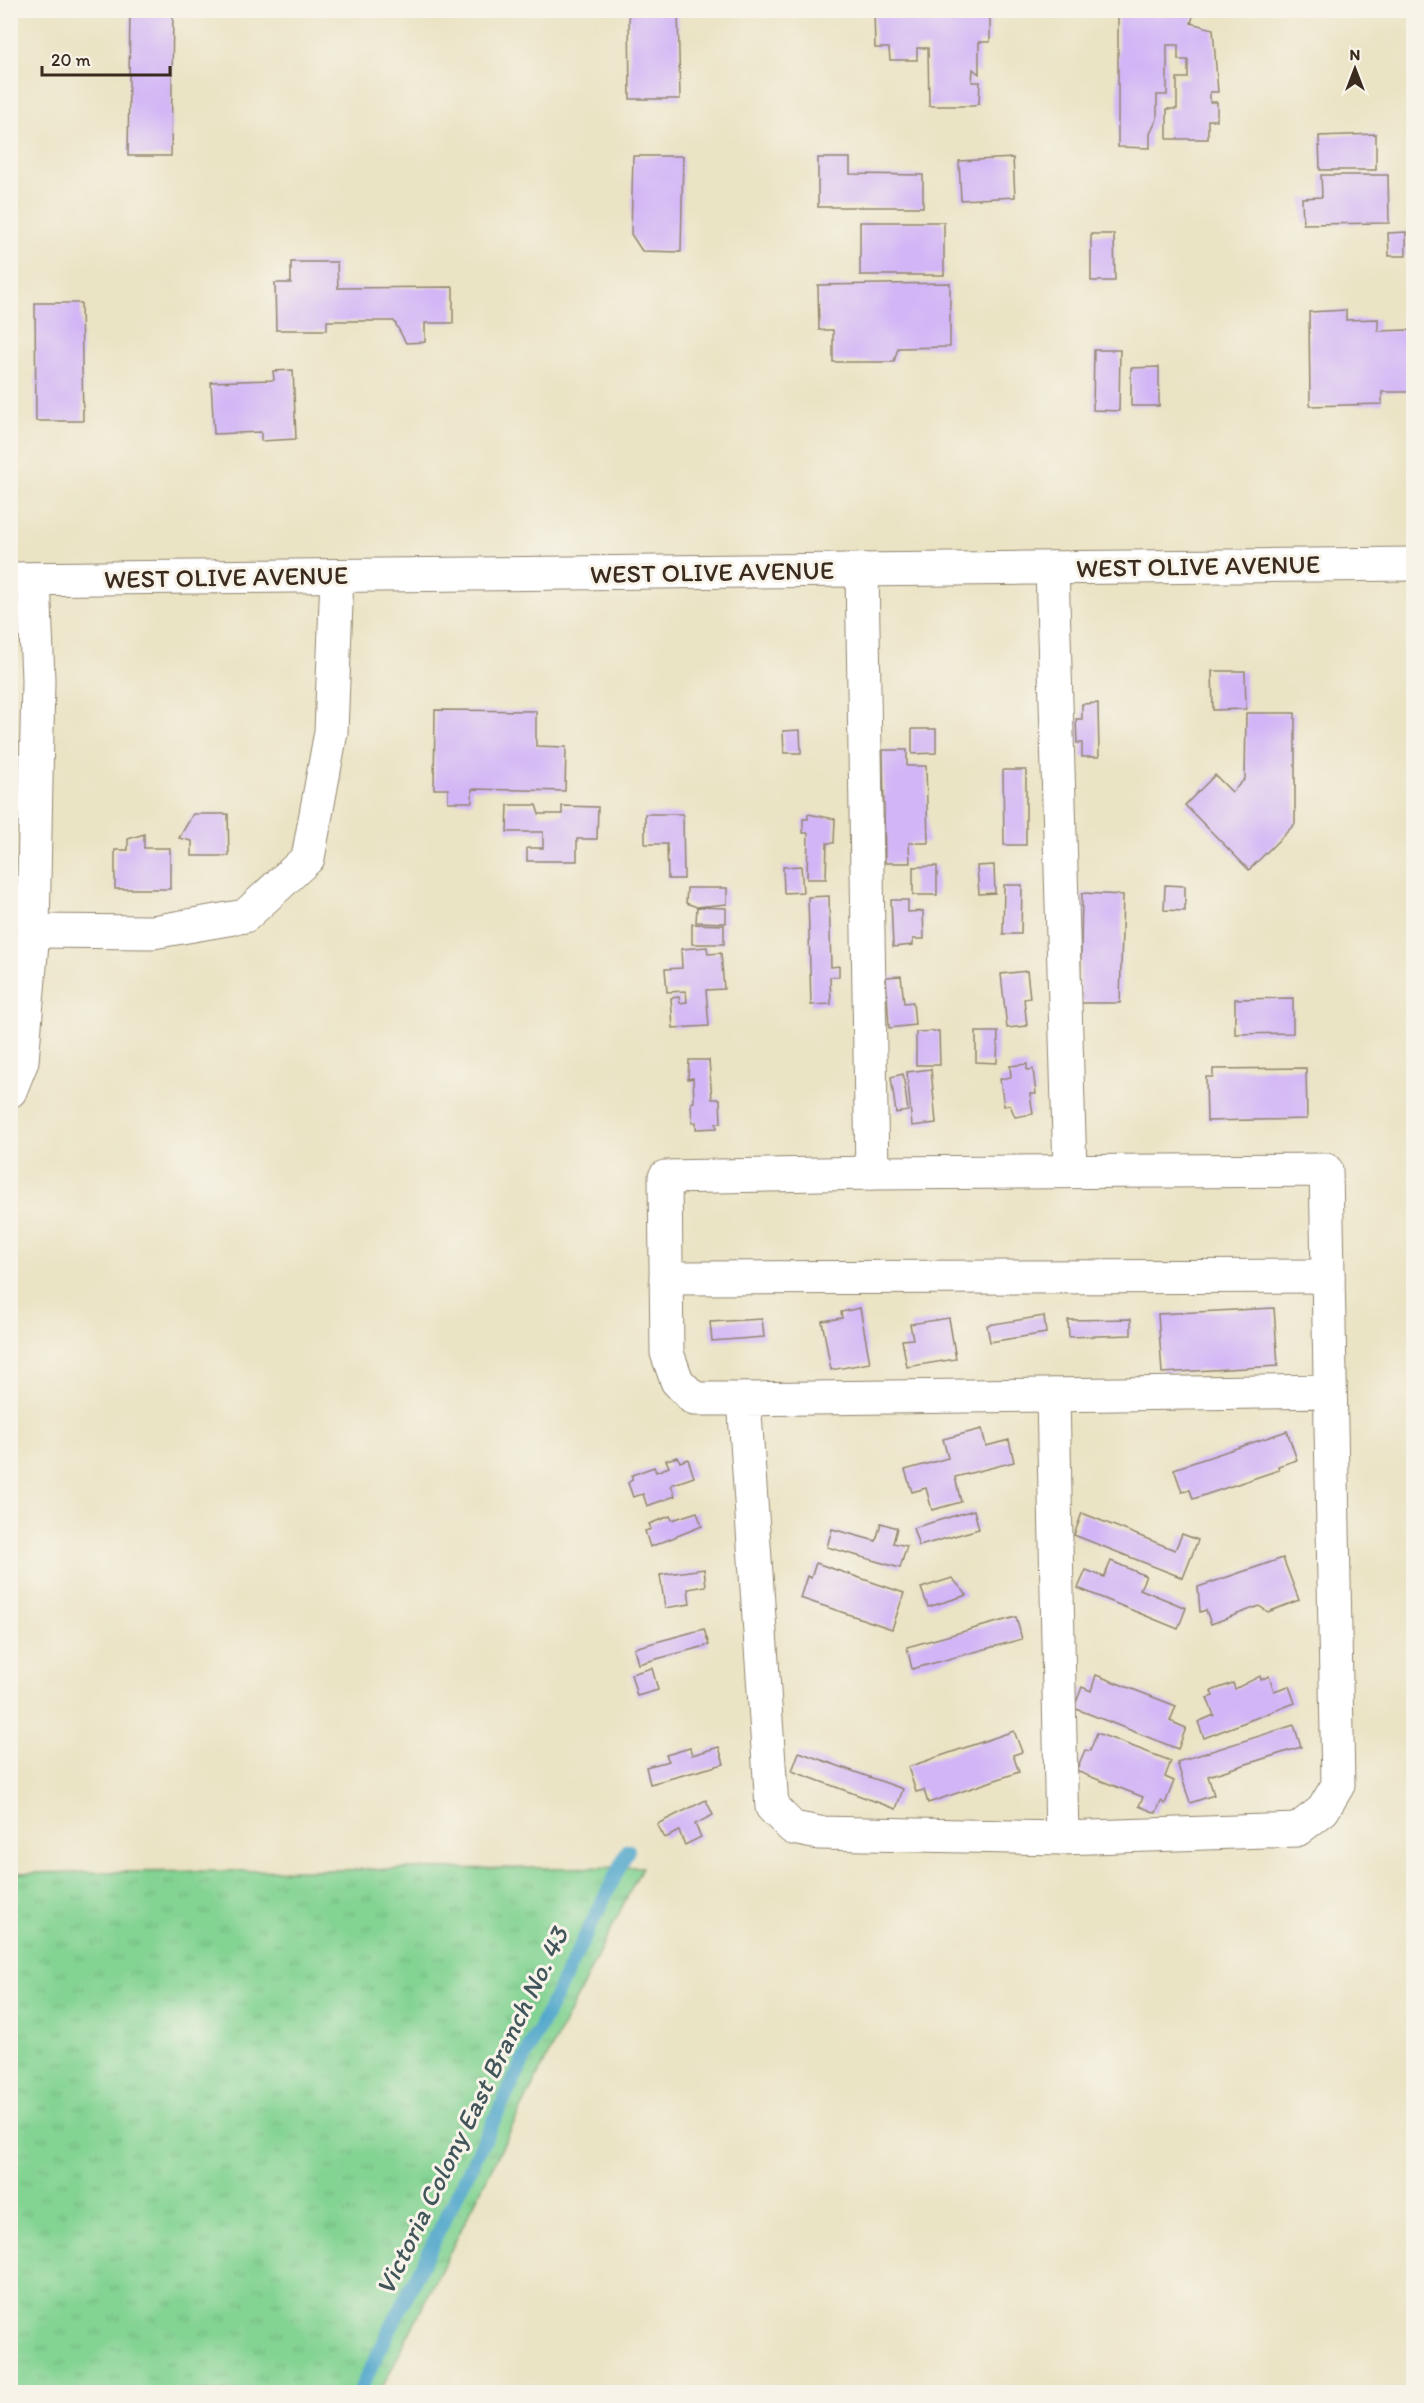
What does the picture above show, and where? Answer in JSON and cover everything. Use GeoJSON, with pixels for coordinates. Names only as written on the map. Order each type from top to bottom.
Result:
{"type":"FeatureCollection","features":[{"type":"Feature","properties":{"kind":"main road","name":"WEST OLIVE AVENUE"},"geometry":{"type":"LineString","coordinates":[[22,579],[1413,564]]}},
{"type":"Feature","properties":{"kind":"main road"},"geometry":{"type":"LineString","coordinates":[[1052,568],[1070,1171]]}},
{"type":"Feature","properties":{"kind":"main road"},"geometry":{"type":"LineString","coordinates":[[862,570],[872,1173]]}},
{"type":"Feature","properties":{"kind":"main road"},"geometry":{"type":"LineString","coordinates":[[33,931],[153,932],[245,916],[308,858],[331,732],[337,576]]}},
{"type":"Feature","properties":{"kind":"main road"},"geometry":{"type":"LineString","coordinates":[[10,1091],[22,1061],[33,931],[38,680],[22,579]]}},
{"type":"Feature","properties":{"kind":"main road"},"geometry":{"type":"LineString","coordinates":[[744,1399],[772,1807],[793,1828],[819,1833],[1062,1838],[1297,1830],[1323,1810],[1338,1785],[1326,1170],[872,1173],[665,1177],[667,1353],[677,1381],[694,1399],[1330,1391]]}},
{"type":"Feature","properties":{"kind":"main road"},"geometry":{"type":"LineString","coordinates":[[666,1278],[1328,1276]]}},
{"type":"Feature","properties":{"kind":"main road"},"geometry":{"type":"LineString","coordinates":[[1053,1395],[1062,1838]]}},
{"type":"Feature","properties":{"kind":"green space"},"geometry":{"type":"Polygon","coordinates":[[[642,1867],[380,2392],[11,2392],[11,1873],[642,1867]]]}},
{"type":"Feature","properties":{"kind":"building"},"geometry":{"type":"Polygon","coordinates":[[[130,10],[173,10],[171,156],[128,156],[130,10]]]}},
{"type":"Feature","properties":{"kind":"building"},"geometry":{"type":"Polygon","coordinates":[[[629,10],[678,10],[680,99],[630,99],[629,10]]]}},
{"type":"Feature","properties":{"kind":"building"},"geometry":{"type":"Polygon","coordinates":[[[874,10],[990,11],[990,42],[979,42],[979,74],[973,69],[972,82],[980,82],[979,103],[974,106],[929,106],[928,48],[917,48],[917,60],[890,60],[889,48],[875,48],[874,10]]]}},
{"type":"Feature","properties":{"kind":"building"},"geometry":{"type":"Polygon","coordinates":[[[1118,10],[1195,10],[1191,23],[1213,29],[1218,92],[1210,92],[1210,102],[1217,102],[1217,120],[1208,120],[1208,139],[1167,139],[1167,109],[1177,109],[1177,78],[1188,78],[1188,60],[1178,60],[1178,45],[1167,45],[1167,95],[1157,95],[1157,119],[1150,134],[1150,148],[1118,147],[1118,10]]]}},
{"type":"Feature","properties":{"kind":"building"},"geometry":{"type":"Polygon","coordinates":[[[1376,134],[1376,170],[1320,170],[1319,136],[1376,134]]]}},
{"type":"Feature","properties":{"kind":"building"},"geometry":{"type":"Polygon","coordinates":[[[633,156],[683,156],[681,252],[642,251],[631,234],[633,156]]]}},
{"type":"Feature","properties":{"kind":"building"},"geometry":{"type":"Polygon","coordinates":[[[818,158],[850,158],[850,174],[923,175],[923,207],[818,207],[818,158]]]}},
{"type":"Feature","properties":{"kind":"building"},"geometry":{"type":"Polygon","coordinates":[[[1013,158],[1015,197],[961,200],[959,161],[1013,158]]]}},
{"type":"Feature","properties":{"kind":"building"},"geometry":{"type":"Polygon","coordinates":[[[1321,175],[1388,175],[1389,223],[1303,224],[1302,198],[1322,197],[1321,175]]]}},
{"type":"Feature","properties":{"kind":"building"},"geometry":{"type":"Polygon","coordinates":[[[860,222],[944,222],[944,275],[860,275],[860,222]]]}},
{"type":"Feature","properties":{"kind":"building"},"geometry":{"type":"Polygon","coordinates":[[[1406,232],[1406,256],[1389,256],[1388,233],[1406,232]]]}},
{"type":"Feature","properties":{"kind":"building"},"geometry":{"type":"Polygon","coordinates":[[[1091,234],[1114,234],[1115,281],[1091,281],[1091,234]]]}},
{"type":"Feature","properties":{"kind":"building"},"geometry":{"type":"Polygon","coordinates":[[[291,262],[337,262],[338,288],[453,287],[453,323],[425,323],[425,342],[406,343],[394,321],[327,321],[327,330],[276,330],[275,283],[291,283],[291,262]]]}},
{"type":"Feature","properties":{"kind":"building"},"geometry":{"type":"Polygon","coordinates":[[[950,283],[950,347],[898,348],[894,362],[833,362],[833,330],[819,330],[818,285],[950,283]]]}},
{"type":"Feature","properties":{"kind":"building"},"geometry":{"type":"Polygon","coordinates":[[[35,303],[81,303],[83,421],[36,421],[35,303]]]}},
{"type":"Feature","properties":{"kind":"building"},"geometry":{"type":"Polygon","coordinates":[[[1346,310],[1346,320],[1378,319],[1378,331],[1409,330],[1414,339],[1414,392],[1382,392],[1382,404],[1310,406],[1309,312],[1346,310]]]}},
{"type":"Feature","properties":{"kind":"building"},"geometry":{"type":"Polygon","coordinates":[[[1094,350],[1120,350],[1119,411],[1093,410],[1094,350]]]}},
{"type":"Feature","properties":{"kind":"building"},"geometry":{"type":"Polygon","coordinates":[[[1159,367],[1159,406],[1131,406],[1131,368],[1159,367]]]}},
{"type":"Feature","properties":{"kind":"building"},"geometry":{"type":"Polygon","coordinates":[[[293,370],[296,439],[261,441],[261,432],[214,434],[211,382],[274,380],[273,371],[293,370]]]}},
{"type":"Feature","properties":{"kind":"building"},"geometry":{"type":"Polygon","coordinates":[[[1212,671],[1245,671],[1246,709],[1213,710],[1212,671]]]}},
{"type":"Feature","properties":{"kind":"building"},"geometry":{"type":"Polygon","coordinates":[[[1098,703],[1099,757],[1082,757],[1082,743],[1077,743],[1076,719],[1082,719],[1082,704],[1098,703]]]}},
{"type":"Feature","properties":{"kind":"building"},"geometry":{"type":"Polygon","coordinates":[[[435,710],[536,711],[536,746],[566,747],[565,791],[472,789],[472,802],[448,802],[448,789],[434,789],[435,710]]]}},
{"type":"Feature","properties":{"kind":"building"},"geometry":{"type":"Polygon","coordinates":[[[1246,713],[1295,713],[1295,824],[1249,870],[1185,805],[1215,775],[1232,792],[1245,779],[1246,713]]]}},
{"type":"Feature","properties":{"kind":"building"},"geometry":{"type":"Polygon","coordinates":[[[912,729],[936,729],[936,753],[912,754],[912,729]]]}},
{"type":"Feature","properties":{"kind":"building"},"geometry":{"type":"Polygon","coordinates":[[[800,730],[801,753],[784,753],[783,731],[800,730]]]}},
{"type":"Feature","properties":{"kind":"building"},"geometry":{"type":"Polygon","coordinates":[[[883,750],[907,750],[907,766],[926,766],[928,843],[909,843],[910,863],[885,863],[883,750]]]}},
{"type":"Feature","properties":{"kind":"building"},"geometry":{"type":"Polygon","coordinates":[[[1003,770],[1026,770],[1026,845],[1004,845],[1003,770]]]}},
{"type":"Feature","properties":{"kind":"building"},"geometry":{"type":"Polygon","coordinates":[[[508,805],[536,805],[539,814],[562,814],[562,806],[598,807],[597,839],[577,839],[577,861],[527,861],[527,848],[543,848],[543,832],[507,832],[508,805]]]}},
{"type":"Feature","properties":{"kind":"building"},"geometry":{"type":"Polygon","coordinates":[[[193,814],[228,814],[229,856],[192,856],[192,841],[179,838],[193,814]]]}},
{"type":"Feature","properties":{"kind":"building"},"geometry":{"type":"Polygon","coordinates":[[[645,814],[683,814],[684,879],[668,879],[667,844],[645,844],[645,814]]]}},
{"type":"Feature","properties":{"kind":"building"},"geometry":{"type":"Polygon","coordinates":[[[808,814],[835,819],[834,843],[827,843],[826,879],[807,879],[808,833],[803,833],[803,819],[808,819],[808,814]]]}},
{"type":"Feature","properties":{"kind":"building"},"geometry":{"type":"Polygon","coordinates":[[[144,834],[144,848],[170,848],[170,889],[115,889],[115,850],[128,850],[128,839],[144,834]]]}},
{"type":"Feature","properties":{"kind":"building"},"geometry":{"type":"Polygon","coordinates":[[[994,865],[995,893],[979,894],[977,866],[994,865]]]}},
{"type":"Feature","properties":{"kind":"building"},"geometry":{"type":"Polygon","coordinates":[[[801,866],[803,892],[784,893],[783,867],[801,866]]]}},
{"type":"Feature","properties":{"kind":"building"},"geometry":{"type":"Polygon","coordinates":[[[937,866],[937,895],[913,895],[913,867],[937,866]]]}},
{"type":"Feature","properties":{"kind":"building"},"geometry":{"type":"Polygon","coordinates":[[[1004,885],[1022,885],[1021,934],[1003,934],[1004,885]]]}},
{"type":"Feature","properties":{"kind":"building"},"geometry":{"type":"Polygon","coordinates":[[[1165,885],[1185,886],[1185,911],[1164,910],[1165,885]]]}},
{"type":"Feature","properties":{"kind":"building"},"geometry":{"type":"Polygon","coordinates":[[[687,888],[727,888],[727,904],[697,907],[686,903],[687,888]]]}},
{"type":"Feature","properties":{"kind":"building"},"geometry":{"type":"Polygon","coordinates":[[[1082,893],[1123,895],[1120,1003],[1080,1003],[1082,893]]]}},
{"type":"Feature","properties":{"kind":"building"},"geometry":{"type":"Polygon","coordinates":[[[829,896],[831,967],[839,966],[839,977],[830,977],[831,1004],[811,1005],[808,897],[829,896]]]}},
{"type":"Feature","properties":{"kind":"building"},"geometry":{"type":"Polygon","coordinates":[[[891,900],[908,900],[908,912],[923,911],[924,939],[913,939],[913,945],[893,947],[891,900]]]}},
{"type":"Feature","properties":{"kind":"building"},"geometry":{"type":"Polygon","coordinates":[[[697,907],[726,908],[726,923],[696,922],[697,907]]]}},
{"type":"Feature","properties":{"kind":"building"},"geometry":{"type":"Polygon","coordinates":[[[692,924],[724,925],[724,944],[692,944],[692,924]]]}},
{"type":"Feature","properties":{"kind":"building"},"geometry":{"type":"Polygon","coordinates":[[[707,947],[708,954],[721,953],[724,989],[706,990],[709,1026],[673,1028],[671,998],[679,997],[680,1003],[687,1002],[686,991],[667,992],[665,969],[682,968],[681,949],[707,947]]]}},
{"type":"Feature","properties":{"kind":"building"},"geometry":{"type":"Polygon","coordinates":[[[1027,971],[1030,998],[1024,999],[1027,1026],[1007,1028],[1001,974],[1027,971]]]}},
{"type":"Feature","properties":{"kind":"building"},"geometry":{"type":"Polygon","coordinates":[[[901,976],[904,1003],[913,1002],[915,1025],[889,1028],[886,977],[901,976]]]}},
{"type":"Feature","properties":{"kind":"building"},"geometry":{"type":"Polygon","coordinates":[[[1293,998],[1293,1033],[1235,1034],[1235,999],[1293,998]]]}},
{"type":"Feature","properties":{"kind":"building"},"geometry":{"type":"Polygon","coordinates":[[[939,1031],[940,1065],[916,1065],[916,1032],[939,1031]]]}},
{"type":"Feature","properties":{"kind":"building"},"geometry":{"type":"Polygon","coordinates":[[[976,1032],[998,1032],[997,1063],[976,1062],[976,1032]]]}},
{"type":"Feature","properties":{"kind":"building"},"geometry":{"type":"Polygon","coordinates":[[[689,1060],[709,1060],[712,1099],[720,1099],[721,1123],[716,1123],[717,1128],[696,1129],[696,1122],[692,1123],[693,1078],[688,1079],[689,1060]]]}},
{"type":"Feature","properties":{"kind":"building"},"geometry":{"type":"Polygon","coordinates":[[[1027,1064],[1027,1070],[1033,1069],[1036,1094],[1030,1094],[1033,1114],[1015,1117],[1010,1105],[1004,1106],[1000,1079],[1011,1077],[1010,1066],[1027,1064]]]}},
{"type":"Feature","properties":{"kind":"building"},"geometry":{"type":"Polygon","coordinates":[[[1306,1068],[1307,1119],[1207,1121],[1206,1077],[1213,1077],[1213,1069],[1306,1068]]]}},
{"type":"Feature","properties":{"kind":"building"},"geometry":{"type":"Polygon","coordinates":[[[931,1069],[936,1123],[912,1126],[907,1072],[931,1069]]]}},
{"type":"Feature","properties":{"kind":"building"},"geometry":{"type":"Polygon","coordinates":[[[903,1074],[908,1111],[896,1113],[891,1077],[903,1074]]]}},
{"type":"Feature","properties":{"kind":"building"},"geometry":{"type":"Polygon","coordinates":[[[860,1308],[870,1363],[831,1370],[822,1321],[842,1318],[841,1312],[860,1308]]]}},
{"type":"Feature","properties":{"kind":"building"},"geometry":{"type":"Polygon","coordinates":[[[1274,1308],[1278,1366],[1162,1373],[1158,1314],[1274,1308]]]}},
{"type":"Feature","properties":{"kind":"building"},"geometry":{"type":"Polygon","coordinates":[[[1044,1316],[1046,1333],[990,1342],[987,1325],[1044,1316]]]}},
{"type":"Feature","properties":{"kind":"building"},"geometry":{"type":"Polygon","coordinates":[[[949,1318],[956,1359],[907,1367],[902,1340],[913,1339],[910,1324],[949,1318]]]}},
{"type":"Feature","properties":{"kind":"building"},"geometry":{"type":"Polygon","coordinates":[[[762,1319],[764,1337],[712,1341],[710,1322],[762,1319]]]}},
{"type":"Feature","properties":{"kind":"building"},"geometry":{"type":"Polygon","coordinates":[[[1131,1319],[1131,1335],[1069,1337],[1068,1320],[1131,1319]]]}},
{"type":"Feature","properties":{"kind":"building"},"geometry":{"type":"Polygon","coordinates":[[[982,1429],[986,1446],[1009,1440],[1014,1462],[955,1477],[961,1502],[932,1510],[926,1488],[912,1492],[905,1470],[948,1458],[943,1439],[982,1429]]]}},
{"type":"Feature","properties":{"kind":"building"},"geometry":{"type":"Polygon","coordinates":[[[1287,1431],[1297,1460],[1278,1466],[1279,1470],[1193,1499],[1190,1490],[1182,1492],[1174,1469],[1287,1431]]]}},
{"type":"Feature","properties":{"kind":"building"},"geometry":{"type":"Polygon","coordinates":[[[678,1457],[680,1462],[688,1459],[694,1477],[671,1485],[675,1496],[647,1506],[643,1494],[633,1497],[628,1483],[632,1480],[632,1475],[654,1467],[656,1472],[669,1467],[666,1460],[678,1457]]]}},
{"type":"Feature","properties":{"kind":"building"},"geometry":{"type":"Polygon","coordinates":[[[974,1510],[979,1529],[919,1546],[913,1528],[974,1510]]]}},
{"type":"Feature","properties":{"kind":"building"},"geometry":{"type":"Polygon","coordinates":[[[697,1512],[702,1526],[650,1547],[645,1531],[651,1529],[649,1524],[670,1516],[672,1520],[697,1512]]]}},
{"type":"Feature","properties":{"kind":"building"},"geometry":{"type":"Polygon","coordinates":[[[1082,1513],[1175,1550],[1182,1534],[1198,1540],[1183,1578],[1074,1535],[1082,1513]]]}},
{"type":"Feature","properties":{"kind":"building"},"geometry":{"type":"Polygon","coordinates":[[[881,1523],[897,1528],[893,1543],[907,1546],[900,1568],[827,1547],[832,1529],[876,1541],[881,1523]]]}},
{"type":"Feature","properties":{"kind":"building"},"geometry":{"type":"Polygon","coordinates":[[[1283,1558],[1299,1600],[1268,1612],[1259,1606],[1211,1624],[1206,1610],[1200,1612],[1198,1587],[1283,1558]]]}},
{"type":"Feature","properties":{"kind":"building"},"geometry":{"type":"Polygon","coordinates":[[[1111,1561],[1146,1576],[1140,1589],[1186,1608],[1178,1629],[1078,1588],[1086,1570],[1104,1577],[1111,1561]]]}},
{"type":"Feature","properties":{"kind":"building"},"geometry":{"type":"Polygon","coordinates":[[[816,1563],[904,1593],[892,1629],[800,1598],[807,1576],[811,1578],[816,1563]]]}},
{"type":"Feature","properties":{"kind":"building"},"geometry":{"type":"Polygon","coordinates":[[[704,1569],[706,1586],[688,1589],[690,1604],[665,1608],[660,1575],[704,1569]]]}},
{"type":"Feature","properties":{"kind":"building"},"geometry":{"type":"Polygon","coordinates":[[[952,1578],[967,1595],[928,1607],[921,1588],[952,1578]]]}},
{"type":"Feature","properties":{"kind":"building"},"geometry":{"type":"Polygon","coordinates":[[[1016,1617],[1022,1639],[912,1669],[907,1647],[1016,1617]]]}},
{"type":"Feature","properties":{"kind":"building"},"geometry":{"type":"Polygon","coordinates":[[[704,1629],[709,1645],[638,1664],[634,1648],[704,1629]]]}},
{"type":"Feature","properties":{"kind":"building"},"geometry":{"type":"Polygon","coordinates":[[[652,1668],[658,1690],[637,1696],[631,1674],[652,1668]]]}},
{"type":"Feature","properties":{"kind":"building"},"geometry":{"type":"Polygon","coordinates":[[[1096,1675],[1176,1706],[1170,1721],[1186,1728],[1178,1749],[1074,1708],[1082,1687],[1091,1691],[1096,1675]]]}},
{"type":"Feature","properties":{"kind":"building"},"geometry":{"type":"Polygon","coordinates":[[[1260,1676],[1261,1680],[1269,1676],[1274,1691],[1289,1686],[1295,1703],[1204,1738],[1198,1722],[1214,1715],[1207,1698],[1213,1696],[1211,1691],[1233,1683],[1235,1689],[1260,1676]]]}},
{"type":"Feature","properties":{"kind":"building"},"geometry":{"type":"Polygon","coordinates":[[[1294,1725],[1301,1747],[1208,1776],[1214,1795],[1190,1803],[1177,1762],[1294,1725]]]}},
{"type":"Feature","properties":{"kind":"building"},"geometry":{"type":"Polygon","coordinates":[[[1014,1731],[1022,1752],[1013,1755],[1019,1772],[928,1803],[924,1790],[916,1792],[908,1767],[1014,1731]]]}},
{"type":"Feature","properties":{"kind":"building"},"geometry":{"type":"Polygon","coordinates":[[[1097,1733],[1171,1761],[1165,1777],[1174,1781],[1165,1804],[1161,1801],[1156,1813],[1139,1806],[1143,1797],[1076,1771],[1085,1750],[1090,1751],[1097,1733]]]}},
{"type":"Feature","properties":{"kind":"building"},"geometry":{"type":"Polygon","coordinates":[[[719,1747],[724,1764],[650,1784],[646,1767],[669,1761],[666,1755],[690,1748],[692,1755],[719,1747]]]}},
{"type":"Feature","properties":{"kind":"building"},"geometry":{"type":"Polygon","coordinates":[[[799,1752],[903,1789],[896,1809],[792,1771],[799,1752]]]}},
{"type":"Feature","properties":{"kind":"building"},"geometry":{"type":"Polygon","coordinates":[[[706,1800],[713,1815],[695,1824],[701,1837],[685,1845],[679,1831],[665,1838],[657,1824],[706,1800]]]}},
{"type":"Feature","properties":{"kind":"waterway","name":"Victoria Colony East Branch No. 43"},"geometry":{"type":"LineString","coordinates":[[359,2392],[628,1850]]}}]}
